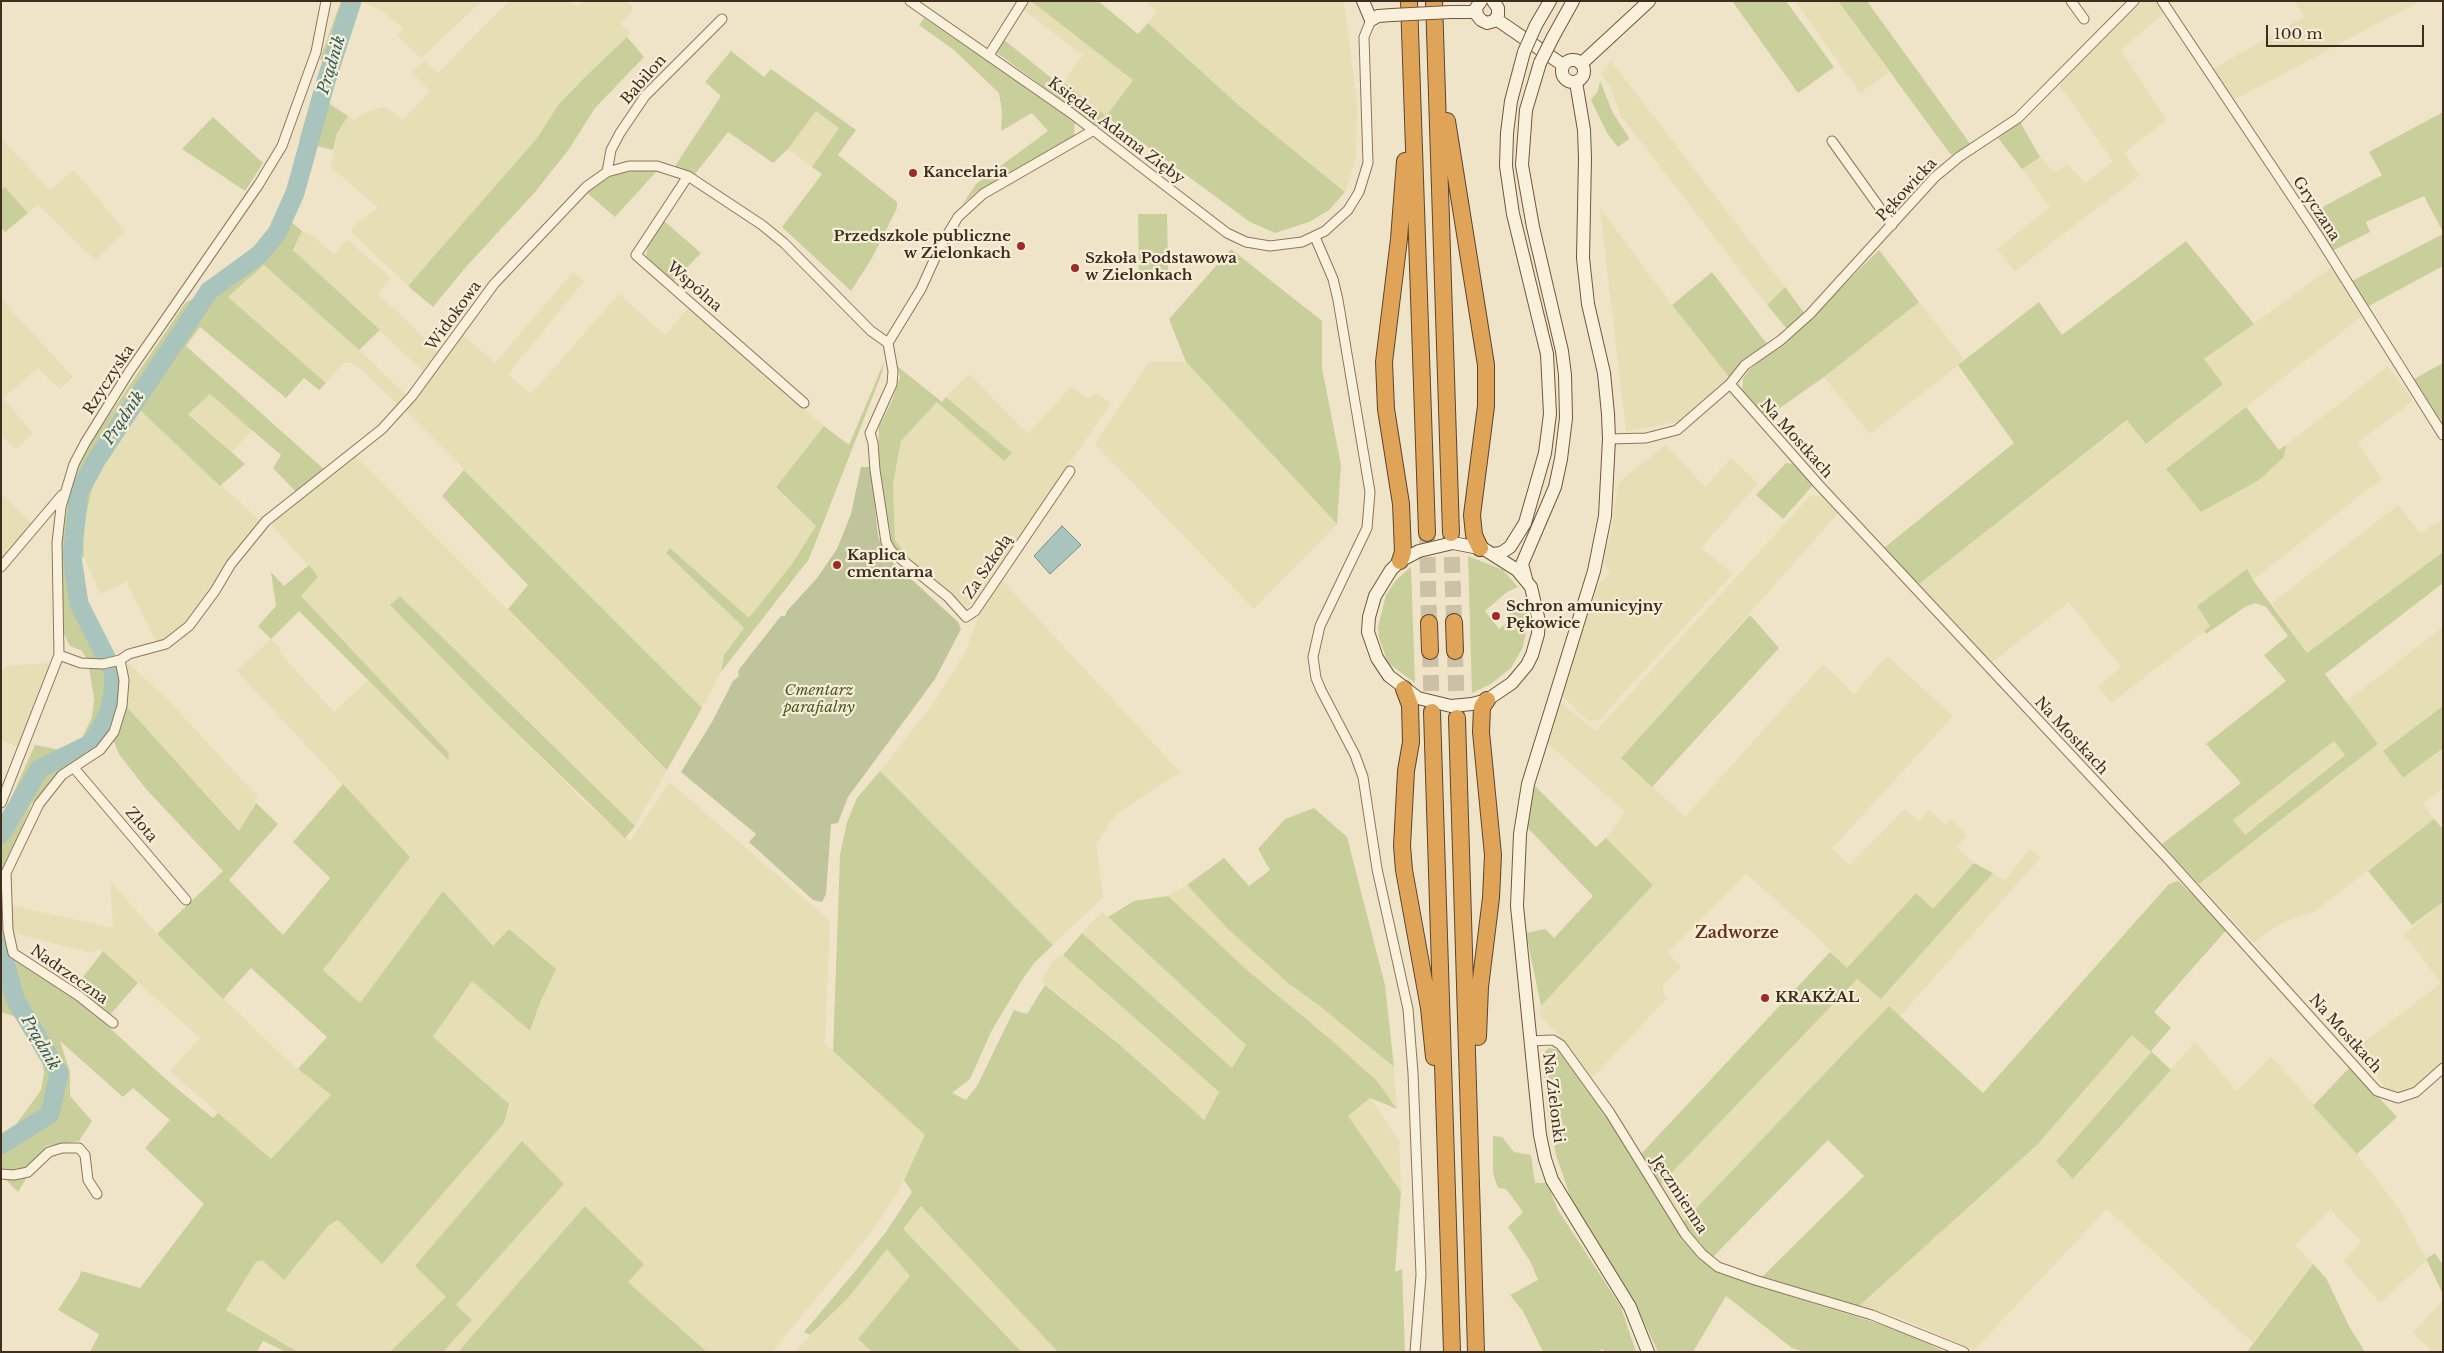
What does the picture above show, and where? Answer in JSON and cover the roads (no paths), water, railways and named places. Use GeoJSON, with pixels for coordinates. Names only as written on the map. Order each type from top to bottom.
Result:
{"type":"FeatureCollection","features":[{"type":"Feature","properties":{"kind":"highway"},"geometry":{"type":"LineString","coordinates":[[1409,1],[1427,533]]}},
{"type":"Feature","properties":{"kind":"highway"},"geometry":{"type":"LineString","coordinates":[[1434,1],[1451,534]]}},
{"type":"Feature","properties":{"kind":"highway"},"geometry":{"type":"LineString","coordinates":[[1436,42],[1462,226],[1486,365],[1486,406],[1472,515],[1474,535],[1486,551]]}},
{"type":"Feature","properties":{"kind":"highway"},"geometry":{"type":"LineString","coordinates":[[1400,561],[1403,545],[1401,504],[1386,410],[1384,362],[1413,105]]}},
{"type":"Feature","properties":{"kind":"highway"},"geometry":{"type":"LineString","coordinates":[[1454,622],[1455,651]]}},
{"type":"Feature","properties":{"kind":"highway"},"geometry":{"type":"LineString","coordinates":[[1429,623],[1430,652]]}},
{"type":"Feature","properties":{"kind":"highway"},"geometry":{"type":"LineString","coordinates":[[1404,689],[1410,705],[1412,742],[1406,771],[1402,830],[1404,870],[1423,969],[1432,1046],[1445,1122]]}},
{"type":"Feature","properties":{"kind":"highway"},"geometry":{"type":"LineString","coordinates":[[1469,1092],[1478,1044],[1480,987],[1492,884],[1493,855],[1481,732],[1482,707],[1486,700]]}},
{"type":"Feature","properties":{"kind":"highway"},"geometry":{"type":"LineString","coordinates":[[1432,712],[1452,1352]]}},
{"type":"Feature","properties":{"kind":"highway"},"geometry":{"type":"LineString","coordinates":[[1457,718],[1476,1352]]}},
{"type":"Feature","properties":{"kind":"street","name":"Rzyczyska"},"geometry":{"type":"LineString","coordinates":[[1,803],[59,655],[57,543],[65,491],[74,464],[124,380],[259,184],[282,146],[316,52],[326,1]]}},
{"type":"Feature","properties":{"kind":"street","name":"Księdza Adama Zięby"},"geometry":{"type":"LineString","coordinates":[[910,1],[1094,130],[1234,237],[1246,242],[1270,246],[1290,245],[1315,236],[1332,226],[1348,210],[1364,181],[1368,149],[1364,37],[1371,20]]}},
{"type":"Feature","properties":{"kind":"street"},"geometry":{"type":"LineString","coordinates":[[989,55],[1023,1]]}},
{"type":"Feature","properties":{"kind":"street"},"geometry":{"type":"LineString","coordinates":[[1363,1],[1371,20],[1378,16],[1452,12],[1479,7],[1478,18],[1484,22],[1490,22],[1496,18],[1498,8],[1493,1]]}},
{"type":"Feature","properties":{"kind":"street"},"geometry":{"type":"LineString","coordinates":[[1550,1],[1536,25],[1524,52],[1511,101],[1506,133],[1506,166],[1513,214],[1547,354],[1550,414],[1545,453],[1525,523],[1510,547],[1501,553],[1486,551],[1464,544],[1441,544],[1419,550],[1400,561],[1390,570],[1377,591],[1369,617],[1368,632],[1381,666],[1404,689],[1418,698],[1441,704],[1462,705],[1486,700],[1502,692],[1520,675],[1535,646],[1539,621],[1522,564],[1554,488],[1561,459],[1566,418],[1565,375],[1562,351],[1529,211],[1522,165],[1526,110],[1540,63],[1552,37],[1573,1]]}},
{"type":"Feature","properties":{"kind":"street"},"geometry":{"type":"LineString","coordinates":[[1581,64],[1649,1]]}},
{"type":"Feature","properties":{"kind":"street"},"geometry":{"type":"LineString","coordinates":[[2071,1],[2084,19]]}},
{"type":"Feature","properties":{"kind":"street","name":"Pękowicka"},"geometry":{"type":"LineString","coordinates":[[1609,439],[1646,438],[1677,430],[1730,384],[1745,365],[1781,340],[1810,314],[1935,177],[1959,157],[2018,118],[2134,1]]}},
{"type":"Feature","properties":{"kind":"street","name":"Gryczana"},"geometry":{"type":"LineString","coordinates":[[2162,1],[2317,234],[2443,435]]}},
{"type":"Feature","properties":{"kind":"street"},"geometry":{"type":"LineString","coordinates":[[1496,18],[1563,65]]}},
{"type":"Feature","properties":{"kind":"street","name":"Babilon"},"geometry":{"type":"LineString","coordinates":[[607,172],[612,150],[620,133],[645,96],[722,19]]}},
{"type":"Feature","properties":{"kind":"street"},"geometry":{"type":"LineString","coordinates":[[1563,65],[1572,60],[1581,64]]}},
{"type":"Feature","properties":{"kind":"street"},"geometry":{"type":"LineString","coordinates":[[1563,65],[1563,76],[1568,81],[1576,82],[1583,75],[1581,64]]}},
{"type":"Feature","properties":{"kind":"street","name":"Na Zielonki"},"geometry":{"type":"LineString","coordinates":[[1576,82],[1584,130],[1583,265],[1588,304],[1604,373],[1609,439],[1605,516],[1594,571],[1540,742],[1522,817],[1516,878],[1519,942],[1540,1135],[1552,1180],[1630,1307],[1648,1352]]}},
{"type":"Feature","properties":{"kind":"street"},"geometry":{"type":"LineString","coordinates":[[888,343],[921,289],[958,217],[983,194],[1094,130]]}},
{"type":"Feature","properties":{"kind":"street"},"geometry":{"type":"LineString","coordinates":[[1832,141],[1892,225]]}},
{"type":"Feature","properties":{"kind":"street","name":"Widokowa"},"geometry":{"type":"LineString","coordinates":[[59,655],[81,663],[103,664],[118,660],[129,654],[166,644],[189,626],[215,591],[231,564],[266,521],[382,429],[412,396],[494,284],[586,187],[607,172],[629,166],[657,166],[688,176],[762,225],[784,243],[871,331],[888,343]]}},
{"type":"Feature","properties":{"kind":"street","name":"Wspólna"},"geometry":{"type":"LineString","coordinates":[[688,176],[636,255],[804,403]]}},
{"type":"Feature","properties":{"kind":"street"},"geometry":{"type":"LineString","coordinates":[[1315,236],[1338,300],[1370,492],[1367,528],[1320,626],[1312,657],[1318,684],[1356,755],[1363,777],[1377,869],[1408,1009],[1421,1275],[1415,1352]]}},
{"type":"Feature","properties":{"kind":"street","name":"Za Szkołą"},"geometry":{"type":"LineString","coordinates":[[888,343],[894,371],[892,384],[870,433],[874,443],[886,542],[891,551],[948,597],[966,617],[975,611],[1070,471]]}},
{"type":"Feature","properties":{"kind":"street","name":"Na Mostkach"},"geometry":{"type":"LineString","coordinates":[[1730,384],[1819,485],[2154,845],[2377,1091],[2398,1098],[2416,1092],[2443,1068]]}},
{"type":"Feature","properties":{"kind":"street"},"geometry":{"type":"LineString","coordinates":[[1,568],[65,491]]}},
{"type":"Feature","properties":{"kind":"street"},"geometry":{"type":"LineString","coordinates":[[1486,551],[1510,564],[1526,579]]}},
{"type":"Feature","properties":{"kind":"street","name":"Nadrzeczna"},"geometry":{"type":"LineString","coordinates":[[113,1024],[79,996],[13,953],[8,930],[6,873],[39,804],[62,776],[100,750],[114,732],[122,706],[124,680],[118,660]]}},
{"type":"Feature","properties":{"kind":"street","name":"Złota"},"geometry":{"type":"LineString","coordinates":[[74,768],[186,900]]}},
{"type":"Feature","properties":{"kind":"street","name":"Jęczmienna"},"geometry":{"type":"LineString","coordinates":[[1530,1041],[1553,1040],[1561,1045],[1610,1113],[1685,1234],[1702,1254],[1718,1266],[1755,1280],[1872,1315],[1964,1352]]}},
{"type":"Feature","properties":{"kind":"street"},"geometry":{"type":"LineString","coordinates":[[1,1174],[14,1175],[28,1172],[49,1152],[62,1148],[79,1148],[85,1155],[88,1180],[97,1194]]}},
{"type":"Feature","properties":{"kind":"water"},"geometry":{"type":"Polygon","coordinates":[[[1062,526],[1081,545],[1050,574],[1034,556],[1062,526]]]}},
{"type":"Feature","properties":{"kind":"waterway","name":"Prądnik"},"geometry":{"type":"LineString","coordinates":[[1,834],[39,769],[92,743],[108,715],[113,694],[114,673],[79,604],[72,557],[79,492],[97,459],[209,291],[260,254],[277,233],[295,193],[326,81],[352,1]]}},
{"type":"Feature","properties":{"kind":"waterway","name":"Prądnik"},"geometry":{"type":"LineString","coordinates":[[1,947],[15,999],[59,1073],[50,1114],[1,1145]]}},
{"type":"Feature","properties":{"kind":"tunnel"},"geometry":{"type":"LineString","coordinates":[[1427,533],[1429,623]]}},
{"type":"Feature","properties":{"kind":"tunnel"},"geometry":{"type":"LineString","coordinates":[[1451,533],[1454,622]]}},
{"type":"Feature","properties":{"kind":"tunnel"},"geometry":{"type":"LineString","coordinates":[[1430,651],[1432,712]]}},
{"type":"Feature","properties":{"kind":"tunnel"},"geometry":{"type":"LineString","coordinates":[[1455,651],[1457,718]]}},
{"type":"Feature","properties":{"kind":"place","name":"Kancelaria"},"geometry":{"type":"Point","coordinates":[913,173]}},
{"type":"Feature","properties":{"kind":"place","name":"Przedszkole publiczne w Zielonkach"},"geometry":{"type":"Point","coordinates":[1021,246]}},
{"type":"Feature","properties":{"kind":"place","name":"Szkoła Podstawowa w Zielonkach"},"geometry":{"type":"Point","coordinates":[1075,268]}},
{"type":"Feature","properties":{"kind":"place","name":"Kaplica cmentarna"},"geometry":{"type":"Point","coordinates":[837,565]}},
{"type":"Feature","properties":{"kind":"place","name":"Schron amunicyjny Pękowice"},"geometry":{"type":"Point","coordinates":[1496,616]}},
{"type":"Feature","properties":{"kind":"place","name":"KRAKŻAL"},"geometry":{"type":"Point","coordinates":[1765,998]}},
{"type":"Feature","properties":{"kind":"district","name":"Zadworze"},"geometry":{"type":"Point","coordinates":[1737,933]}},
{"type":"Feature","properties":{"kind":"park label","name":"Cmentarz parafialny"},"geometry":{"type":"Point","coordinates":[819,700]}}]}
